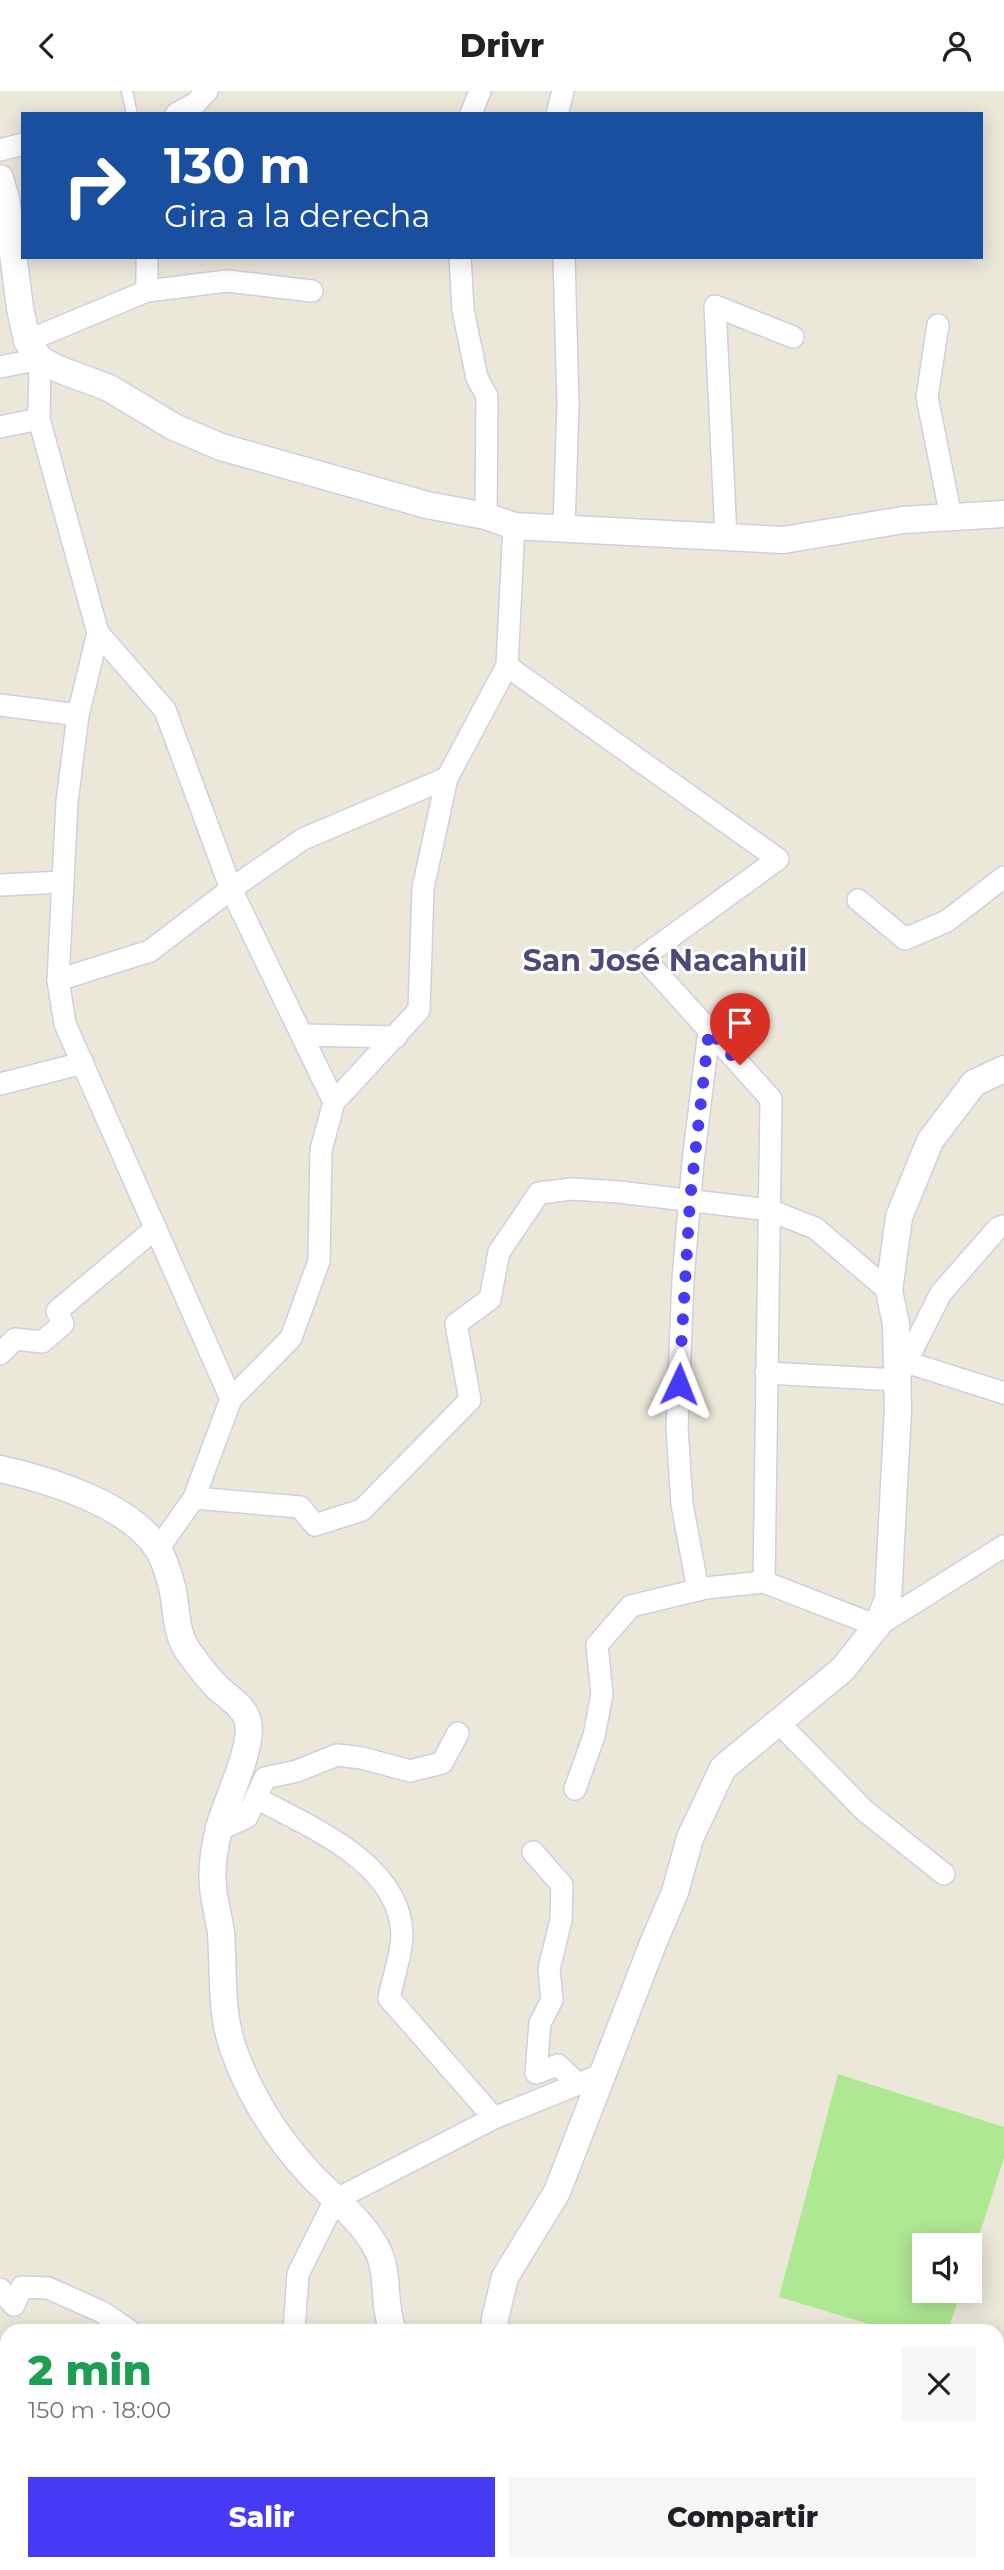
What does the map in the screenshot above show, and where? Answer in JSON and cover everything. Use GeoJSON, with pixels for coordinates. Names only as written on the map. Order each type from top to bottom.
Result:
{"type":"FeatureCollection","features":[{"type":"Feature","properties":{"kind":"street"},"geometry":{"type":"LineString","coordinates":[[180,112],[196,103],[207,91]]}},
{"type":"Feature","properties":{"kind":"street"},"geometry":{"type":"LineString","coordinates":[[472,112],[480,91]]}},
{"type":"Feature","properties":{"kind":"street"},"geometry":{"type":"LineString","coordinates":[[558,112],[563,91]]}},
{"type":"Feature","properties":{"kind":"street"},"geometry":{"type":"LineString","coordinates":[[0,150],[21,145]]}},
{"type":"Feature","properties":{"kind":"street"},"geometry":{"type":"LineString","coordinates":[[0,178],[6,199],[20,308],[34,350],[39,419],[98,633],[165,710],[231,889],[334,1102]]}},
{"type":"Feature","properties":{"kind":"street"},"geometry":{"type":"LineString","coordinates":[[147,259],[147,291]]}},
{"type":"Feature","properties":{"kind":"street"},"geometry":{"type":"LineString","coordinates":[[460,259],[463,310],[477,378],[487,396],[486,516]]}},
{"type":"Feature","properties":{"kind":"street"},"geometry":{"type":"LineString","coordinates":[[564,259],[568,405],[565,528]]}},
{"type":"Feature","properties":{"kind":"street"},"geometry":{"type":"LineString","coordinates":[[0,367],[147,291],[227,281],[312,292]]}},
{"type":"Feature","properties":{"kind":"street"},"geometry":{"type":"LineString","coordinates":[[726,537],[715,306],[793,337]]}},
{"type":"Feature","properties":{"kind":"street"},"geometry":{"type":"LineString","coordinates":[[938,325],[927,397],[951,517]]}},
{"type":"Feature","properties":{"kind":"street"},"geometry":{"type":"LineString","coordinates":[[34,350],[58,369],[109,388],[174,427],[221,447],[427,505],[486,516],[514,526],[783,540],[903,520],[1004,514]]}},
{"type":"Feature","properties":{"kind":"street"},"geometry":{"type":"LineString","coordinates":[[0,427],[39,419]]}},
{"type":"Feature","properties":{"kind":"street"},"geometry":{"type":"LineString","coordinates":[[158,1549],[194,1498],[231,1399],[291,1338],[319,1261],[321,1150],[334,1102],[419,1010],[423,888],[447,778],[507,666],[514,526]]}},
{"type":"Feature","properties":{"kind":"street"},"geometry":{"type":"LineString","coordinates":[[98,633],[79,715],[67,801],[58,979],[65,1024],[231,1399]]}},
{"type":"Feature","properties":{"kind":"street"},"geometry":{"type":"LineString","coordinates":[[507,666],[778,859],[643,957],[771,1099],[764,1582]]}},
{"type":"Feature","properties":{"kind":"street"},"geometry":{"type":"LineString","coordinates":[[0,705],[79,715]]}},
{"type":"Feature","properties":{"kind":"street"},"geometry":{"type":"LineString","coordinates":[[58,979],[150,951],[231,889],[303,839],[447,778]]}},
{"type":"Feature","properties":{"kind":"street"},"geometry":{"type":"LineString","coordinates":[[858,900],[905,939],[947,921],[1004,877]]}},
{"type":"Feature","properties":{"kind":"street"},"geometry":{"type":"LineString","coordinates":[[0,885],[64,882]]}},
{"type":"Feature","properties":{"kind":"street"},"geometry":{"type":"LineString","coordinates":[[698,1590],[682,1504],[677,1428],[683,1279],[709,1030]]}},
{"type":"Feature","properties":{"kind":"street"},"geometry":{"type":"LineString","coordinates":[[303,1035],[396,1037]]}},
{"type":"Feature","properties":{"kind":"street"},"geometry":{"type":"LineString","coordinates":[[0,1084],[83,1063]]}},
{"type":"Feature","properties":{"kind":"street"},"geometry":{"type":"LineString","coordinates":[[495,2324],[505,2277],[557,2192],[675,1892],[690,1838],[723,1767],[843,1669],[877,1626],[888,1599],[902,1371],[889,1291],[899,1217],[930,1141],[974,1083],[1004,1069]]}},
{"type":"Feature","properties":{"kind":"street"},"geometry":{"type":"LineString","coordinates":[[194,1498],[300,1507],[315,1525],[362,1510],[470,1400],[456,1324],[490,1299],[499,1252],[539,1193],[572,1189],[769,1210],[815,1229],[889,1291]]}},
{"type":"Feature","properties":{"kind":"street"},"geometry":{"type":"LineString","coordinates":[[902,1371],[941,1293],[998,1228],[1004,1226]]}},
{"type":"Feature","properties":{"kind":"street"},"geometry":{"type":"LineString","coordinates":[[0,1355],[15,1339],[43,1342],[63,1324],[57,1311],[156,1228]]}},
{"type":"Feature","properties":{"kind":"street"},"geometry":{"type":"LineString","coordinates":[[766,1373],[902,1371],[1004,1393]]}},
{"type":"Feature","properties":{"kind":"street"},"geometry":{"type":"LineString","coordinates":[[0,1469],[20,1473],[114,1510],[158,1549],[172,1586],[175,1619],[188,1652],[217,1687],[241,1707],[248,1721],[247,1743],[219,1830],[212,1883],[221,1931],[224,2016],[233,2049],[258,2105],[307,2170],[365,2231],[377,2248],[383,2264],[386,2314],[390,2324]]}},
{"type":"Feature","properties":{"kind":"street"},"geometry":{"type":"LineString","coordinates":[[877,1626],[1004,1546]]}},
{"type":"Feature","properties":{"kind":"street"},"geometry":{"type":"LineString","coordinates":[[575,1789],[594,1736],[602,1694],[597,1645],[631,1606],[698,1590],[764,1582],[877,1626]]}},
{"type":"Feature","properties":{"kind":"street"},"geometry":{"type":"LineString","coordinates":[[778,1722],[865,1811],[944,1874]]}},
{"type":"Feature","properties":{"kind":"street"},"geometry":{"type":"LineString","coordinates":[[219,1830],[247,1817],[265,1777],[297,1771],[337,1755],[362,1758],[410,1771],[442,1763],[458,1733]]}},
{"type":"Feature","properties":{"kind":"street"},"geometry":{"type":"LineString","coordinates":[[256,1798],[334,1840],[381,1879],[398,1907],[402,1936],[388,1998],[494,2118]]}},
{"type":"Feature","properties":{"kind":"street"},"geometry":{"type":"LineString","coordinates":[[533,1852],[562,1885],[561,1920],[548,1969],[552,2000],[540,2024],[536,2073],[558,2065],[578,2084]]}},
{"type":"Feature","properties":{"kind":"street"},"geometry":{"type":"LineString","coordinates":[[294,2324],[298,2274],[335,2200],[494,2118],[603,2074]]}},
{"type":"Feature","properties":{"kind":"street"},"geometry":{"type":"LineString","coordinates":[[0,2289],[14,2305],[22,2287],[48,2288],[102,2312],[120,2324]]}},
{"type":"Feature","properties":{"kind":"lane"},"geometry":{"type":"LineString","coordinates":[[127,91],[132,112]]}},
{"type":"Feature","properties":{"kind":"green space"},"geometry":{"type":"Polygon","coordinates":[[[838,2074],[1004,2127],[1004,2158],[980,2233],[912,2233],[912,2303],[957,2303],[950,2324],[869,2324],[779,2297],[838,2074]]]}},
{"type":"Feature","properties":{"kind":"district","name":"San José Nacahuil"},"geometry":{"type":"Point","coordinates":[665,961]}},
{"type":"Feature","properties":{"kind":"route"},"geometry":{"type":"LineString","coordinates":[[679,1384],[683,1279],[693,1162],[709,1030],[740,1065]]}}]}
